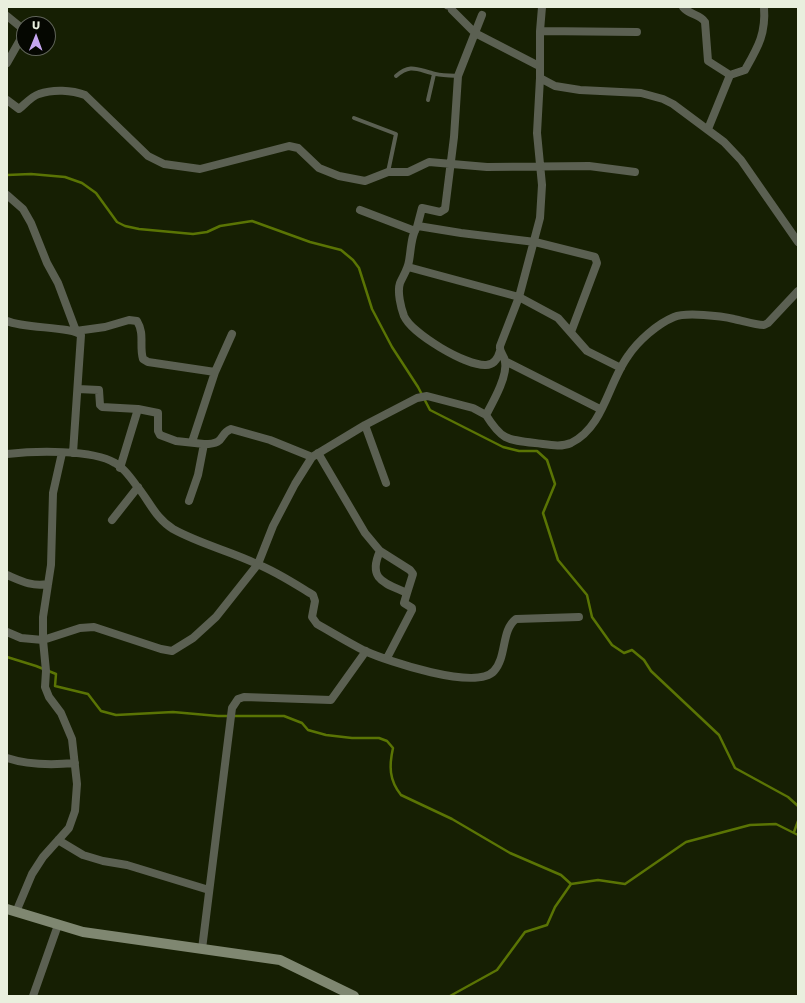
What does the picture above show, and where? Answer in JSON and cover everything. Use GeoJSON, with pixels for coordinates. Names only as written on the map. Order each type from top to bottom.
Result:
{"type":"FeatureCollection","features":[{"type":"Feature","properties":{"kind":"street"},"geometry":{"type":"LineString","coordinates":[[542,7],[537,133],[542,185],[540,218],[535,242],[519,297],[500,346],[500,352],[505,361],[600,409]]}},
{"type":"Feature","properties":{"kind":"street"},"geometry":{"type":"LineString","coordinates":[[683,7],[687,13],[702,18],[705,22],[708,61],[730,75]]}},
{"type":"Feature","properties":{"kind":"street"},"geometry":{"type":"LineString","coordinates":[[708,129],[730,75],[745,70],[760,44],[765,22],[764,7]]}},
{"type":"Feature","properties":{"kind":"street"},"geometry":{"type":"LineString","coordinates":[[451,8],[475,33],[539,66]]}},
{"type":"Feature","properties":{"kind":"street"},"geometry":{"type":"LineString","coordinates":[[482,15],[458,76],[451,164],[444,211],[440,212],[422,208],[408,267],[399,285],[404,316],[410,326],[454,355],[474,363],[486,366],[493,363],[500,352]]}},
{"type":"Feature","properties":{"kind":"street"},"geometry":{"type":"LineString","coordinates":[[7,16],[23,29],[24,34],[7,63]]}},
{"type":"Feature","properties":{"kind":"street"},"geometry":{"type":"LineString","coordinates":[[540,31],[637,32]]}},
{"type":"Feature","properties":{"kind":"street"},"geometry":{"type":"LineString","coordinates":[[540,78],[555,86],[580,90],[641,93],[663,99],[673,104],[724,142],[741,160],[798,242]]}},
{"type":"Feature","properties":{"kind":"street"},"geometry":{"type":"LineString","coordinates":[[7,100],[19,109],[38,94],[56,91],[76,91],[85,95],[148,156],[164,164],[200,169],[289,146],[298,148],[319,168],[339,176],[365,180],[388,172],[408,172],[429,162],[540,168],[588,166],[635,172]]}},
{"type":"Feature","properties":{"kind":"street"},"geometry":{"type":"LineString","coordinates":[[7,195],[23,209],[31,223],[47,262],[58,283],[76,331],[81,335],[82,340],[73,453]]}},
{"type":"Feature","properties":{"kind":"street"},"geometry":{"type":"LineString","coordinates":[[360,210],[416,229]]}},
{"type":"Feature","properties":{"kind":"street"},"geometry":{"type":"LineString","coordinates":[[416,229],[421,225],[461,233],[535,242],[594,257],[597,263],[571,332]]}},
{"type":"Feature","properties":{"kind":"street"},"geometry":{"type":"LineString","coordinates":[[408,267],[519,297],[550,312],[571,332],[586,350],[621,368]]}},
{"type":"Feature","properties":{"kind":"street"},"geometry":{"type":"LineString","coordinates":[[7,632],[21,638],[43,640],[88,627],[102,629],[161,649],[172,651],[193,638],[216,617],[258,564],[284,505],[315,455],[365,424],[417,398],[427,396],[473,408],[486,415],[498,434],[503,437],[524,442],[561,446],[570,444],[589,430],[627,356],[640,341],[674,317],[684,315],[727,317],[764,325],[768,323],[798,291]]}},
{"type":"Feature","properties":{"kind":"street"},"geometry":{"type":"LineString","coordinates":[[7,321],[16,325],[76,331],[105,327],[129,320],[137,321],[142,334],[141,354],[143,359],[148,362],[215,372]]}},
{"type":"Feature","properties":{"kind":"street"},"geometry":{"type":"LineString","coordinates":[[192,442],[215,372],[232,334]]}},
{"type":"Feature","properties":{"kind":"street"},"geometry":{"type":"LineString","coordinates":[[486,415],[496,396],[503,375],[505,361]]}},
{"type":"Feature","properties":{"kind":"street"},"geometry":{"type":"LineString","coordinates":[[78,389],[99,390],[102,407],[138,409],[158,413],[158,431],[160,435],[176,440],[215,444],[222,439],[227,430],[234,429],[315,455],[365,533],[380,551],[410,570],[413,574],[404,603],[412,608],[412,610],[387,658]]}},
{"type":"Feature","properties":{"kind":"street"},"geometry":{"type":"LineString","coordinates":[[120,468],[138,409]]}},
{"type":"Feature","properties":{"kind":"street"},"geometry":{"type":"LineString","coordinates":[[365,424],[386,483]]}},
{"type":"Feature","properties":{"kind":"street"},"geometry":{"type":"LineString","coordinates":[[189,501],[198,475],[204,444]]}},
{"type":"Feature","properties":{"kind":"street"},"geometry":{"type":"LineString","coordinates":[[62,453],[53,486],[51,565],[43,616],[43,640],[46,671],[45,687],[49,697],[61,713],[72,739],[77,784],[75,811],[69,828],[32,874],[12,911],[58,925],[104,936],[280,960],[354,996]]}},
{"type":"Feature","properties":{"kind":"street"},"geometry":{"type":"LineString","coordinates":[[7,454],[73,453],[95,456],[115,463],[138,487],[158,517],[172,528],[199,541],[258,564],[313,595],[315,601],[312,617],[313,621],[366,651],[452,677],[463,678],[487,676],[494,671],[500,661],[510,624],[516,619],[578,617]]}},
{"type":"Feature","properties":{"kind":"street"},"geometry":{"type":"LineString","coordinates":[[112,520],[138,487]]}},
{"type":"Feature","properties":{"kind":"street"},"geometry":{"type":"LineString","coordinates":[[380,551],[375,569],[377,577],[383,582],[407,593]]}},
{"type":"Feature","properties":{"kind":"street"},"geometry":{"type":"LineString","coordinates":[[7,575],[24,583],[39,586],[48,584]]}},
{"type":"Feature","properties":{"kind":"street"},"geometry":{"type":"LineString","coordinates":[[202,949],[232,708],[234,702],[244,696],[331,700],[366,651]]}},
{"type":"Feature","properties":{"kind":"street"},"geometry":{"type":"LineString","coordinates":[[7,758],[18,762],[39,764],[75,763]]}},
{"type":"Feature","properties":{"kind":"street"},"geometry":{"type":"LineString","coordinates":[[58,840],[83,855],[103,861],[127,865],[209,890]]}},
{"type":"Feature","properties":{"kind":"street"},"geometry":{"type":"LineString","coordinates":[[33,996],[58,925]]}},
{"type":"Feature","properties":{"kind":"lane"},"geometry":{"type":"LineString","coordinates":[[396,76],[402,70],[413,68],[434,74],[458,76]]}},
{"type":"Feature","properties":{"kind":"lane"},"geometry":{"type":"LineString","coordinates":[[428,100],[434,74]]}},
{"type":"Feature","properties":{"kind":"lane"},"geometry":{"type":"LineString","coordinates":[[354,118],[396,134],[388,172]]}},
{"type":"Feature","properties":{"kind":"waterway"},"geometry":{"type":"LineString","coordinates":[[7,175],[31,174],[65,177],[82,183],[96,193],[117,222],[125,226],[139,229],[193,234],[207,232],[220,226],[252,221],[310,242],[341,250],[353,260],[359,268],[372,309],[392,347],[418,387],[430,410],[503,447],[519,451],[537,451],[547,460],[555,484],[543,513],[558,560],[587,595],[592,617],[612,645],[624,653],[632,650],[644,660],[651,671],[719,735],[735,768],[788,797],[798,806]]}},
{"type":"Feature","properties":{"kind":"waterway"},"geometry":{"type":"LineString","coordinates":[[7,657],[56,674],[55,686],[88,694],[101,711],[116,715],[173,712],[218,716],[284,716],[302,723],[308,730],[326,735],[352,738],[379,738],[387,741],[393,748],[391,761],[392,778],[401,795],[452,819],[510,853],[561,875],[571,884]]}},
{"type":"Feature","properties":{"kind":"waterway"},"geometry":{"type":"LineString","coordinates":[[794,832],[798,821]]}},
{"type":"Feature","properties":{"kind":"waterway"},"geometry":{"type":"LineString","coordinates":[[450,996],[497,970],[525,932],[547,925],[555,907],[571,884],[598,880],[625,884],[686,842],[750,825],[776,824],[798,835]]}}]}
